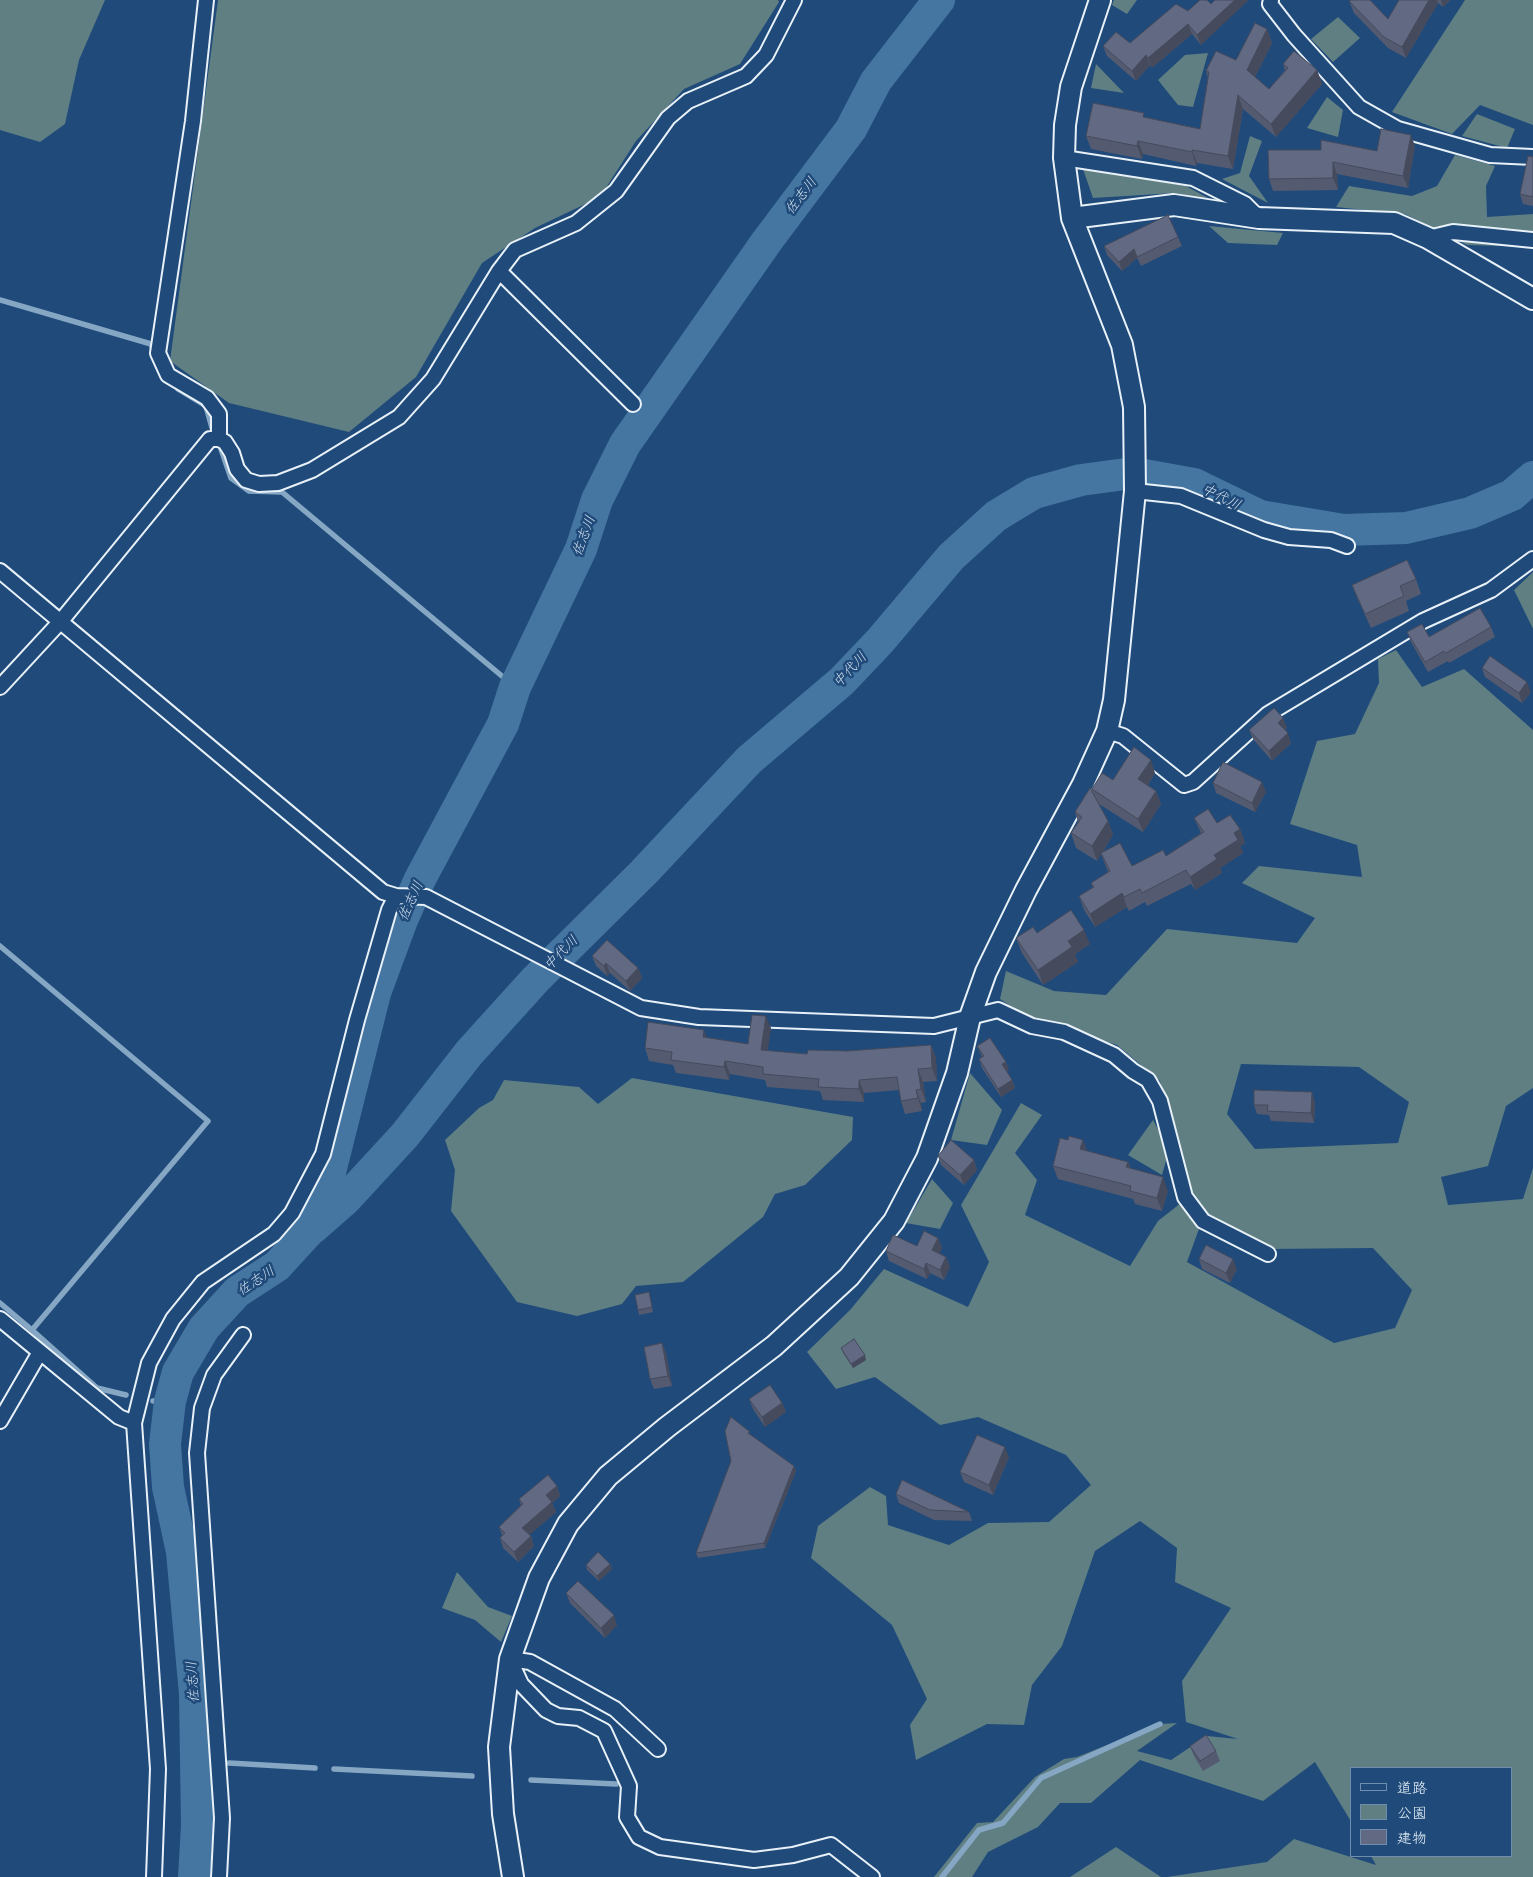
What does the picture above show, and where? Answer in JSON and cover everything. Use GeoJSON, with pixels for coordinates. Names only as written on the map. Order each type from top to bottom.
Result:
{"type":"FeatureCollection","features":[{"type":"Feature","properties":{"kind":"street"},"geometry":{"type":"LineString","coordinates":[[206,0],[193,121],[158,353],[168,374],[207,398],[219,414],[218,438]]}},
{"type":"Feature","properties":{"kind":"street"},"geometry":{"type":"LineString","coordinates":[[0,687],[61,621],[210,439],[218,438],[225,442],[232,453],[237,469],[246,480],[259,484],[278,482],[312,470],[399,417],[433,379],[499,271],[515,250],[576,223],[616,192],[668,118],[688,101],[746,76],[766,55],[794,0]]}},
{"type":"Feature","properties":{"kind":"street"},"geometry":{"type":"LineString","coordinates":[[512,1877],[503,1814],[499,1747],[510,1659],[539,1578],[568,1524],[608,1476],[667,1427],[774,1346],[849,1277],[894,1222],[927,1158],[958,1073],[970,1017],[986,972],[1026,890],[1083,784],[1107,731],[1114,700],[1135,491],[1134,407],[1122,345],[1072,218],[1064,158],[1065,125],[1071,88],[1100,0]]}},
{"type":"Feature","properties":{"kind":"street"},"geometry":{"type":"LineString","coordinates":[[1271,0],[1270,4],[1294,34],[1359,107],[1398,129],[1490,155],[1533,157]]}},
{"type":"Feature","properties":{"kind":"street"},"geometry":{"type":"LineString","coordinates":[[1064,158],[1193,178],[1245,204],[1259,218]]}},
{"type":"Feature","properties":{"kind":"street"},"geometry":{"type":"LineString","coordinates":[[1072,218],[1174,205],[1259,218],[1394,223],[1428,238],[1533,299]]}},
{"type":"Feature","properties":{"kind":"street"},"geometry":{"type":"LineString","coordinates":[[1428,238],[1453,232],[1533,240]]}},
{"type":"Feature","properties":{"kind":"street"},"geometry":{"type":"LineString","coordinates":[[499,271],[633,404]]}},
{"type":"Feature","properties":{"kind":"street"},"geometry":{"type":"LineString","coordinates":[[1135,491],[1181,496],[1272,532],[1289,537],[1331,540],[1346,546]]}},
{"type":"Feature","properties":{"kind":"street"},"geometry":{"type":"LineString","coordinates":[[1107,731],[1123,736],[1184,784],[1193,782],[1268,714],[1423,621],[1491,590],[1533,559]]}},
{"type":"Feature","properties":{"kind":"street"},"geometry":{"type":"LineString","coordinates":[[0,570],[383,892],[396,896],[426,897],[640,1008],[699,1017],[934,1026],[998,1010],[1032,1026],[1064,1032],[1114,1055],[1133,1072],[1148,1080],[1160,1101],[1185,1197],[1203,1221],[1268,1254]]}},
{"type":"Feature","properties":{"kind":"street"},"geometry":{"type":"LineString","coordinates":[[154,1877],[158,1770],[134,1423],[149,1363],[173,1319],[203,1282],[274,1234],[292,1214],[323,1154],[357,1020],[389,910],[396,896]]}},
{"type":"Feature","properties":{"kind":"street"},"geometry":{"type":"LineString","coordinates":[[0,1319],[119,1417],[134,1423]]}},
{"type":"Feature","properties":{"kind":"street"},"geometry":{"type":"LineString","coordinates":[[219,1877],[222,1818],[197,1453],[202,1408],[214,1375],[243,1335]]}},
{"type":"Feature","properties":{"kind":"street"},"geometry":{"type":"LineString","coordinates":[[0,1421],[40,1352]]}},
{"type":"Feature","properties":{"kind":"street"},"geometry":{"type":"LineString","coordinates":[[510,1659],[530,1662],[615,1710],[658,1749]]}},
{"type":"Feature","properties":{"kind":"street"},"geometry":{"type":"LineString","coordinates":[[510,1659],[521,1684],[546,1710],[558,1716],[579,1718],[604,1731],[629,1786],[627,1817],[639,1837],[660,1847],[754,1860],[794,1855],[831,1845],[872,1877]]}},
{"type":"Feature","properties":{"kind":"green space"},"geometry":{"type":"Polygon","coordinates":[[[0,0],[105,0],[79,60],[65,124],[40,142],[0,130],[0,0]]]}},
{"type":"Feature","properties":{"kind":"green space"},"geometry":{"type":"Polygon","coordinates":[[[218,0],[778,0],[779,2],[740,64],[684,89],[636,141],[600,197],[535,228],[482,263],[416,377],[349,432],[229,403],[170,361],[218,0]]]}},
{"type":"Feature","properties":{"kind":"green space"},"geometry":{"type":"Polygon","coordinates":[[[1114,0],[1137,0],[1127,14],[1112,5],[1114,0]]]}},
{"type":"Feature","properties":{"kind":"green space"},"geometry":{"type":"Polygon","coordinates":[[[1465,0],[1533,0],[1533,125],[1480,105],[1452,134],[1392,112],[1465,0]]]}},
{"type":"Feature","properties":{"kind":"green space"},"geometry":{"type":"Polygon","coordinates":[[[1338,17],[1360,38],[1333,62],[1311,39],[1338,17]]]}},
{"type":"Feature","properties":{"kind":"green space"},"geometry":{"type":"Polygon","coordinates":[[[1208,53],[1193,107],[1178,105],[1158,80],[1185,55],[1208,53]]]}},
{"type":"Feature","properties":{"kind":"green space"},"geometry":{"type":"Polygon","coordinates":[[[1096,64],[1124,93],[1091,88],[1096,64]]]}},
{"type":"Feature","properties":{"kind":"green space"},"geometry":{"type":"Polygon","coordinates":[[[1327,97],[1343,110],[1338,137],[1307,128],[1327,97]]]}},
{"type":"Feature","properties":{"kind":"green space"},"geometry":{"type":"Polygon","coordinates":[[[1477,114],[1515,129],[1507,148],[1462,136],[1477,114]]]}},
{"type":"Feature","properties":{"kind":"green space"},"geometry":{"type":"Polygon","coordinates":[[[1250,136],[1262,141],[1249,176],[1268,203],[1222,179],[1240,173],[1250,136]]]}},
{"type":"Feature","properties":{"kind":"green space"},"geometry":{"type":"Polygon","coordinates":[[[1455,155],[1495,166],[1486,186],[1487,217],[1533,214],[1533,247],[1467,245],[1405,214],[1336,207],[1349,186],[1412,196],[1437,186],[1455,155]]]}},
{"type":"Feature","properties":{"kind":"green space"},"geometry":{"type":"Polygon","coordinates":[[[1083,169],[1182,184],[1212,200],[1175,193],[1093,198],[1083,169]]]}},
{"type":"Feature","properties":{"kind":"green space"},"geometry":{"type":"Polygon","coordinates":[[[1209,226],[1283,233],[1277,245],[1228,243],[1209,226]]]}},
{"type":"Feature","properties":{"kind":"green space"},"geometry":{"type":"Polygon","coordinates":[[[1533,572],[1533,629],[1514,590],[1533,572]]]}},
{"type":"Feature","properties":{"kind":"green space"},"geometry":{"type":"Polygon","coordinates":[[[1396,650],[1422,687],[1464,669],[1533,730],[1533,1088],[1506,1106],[1488,1166],[1441,1177],[1448,1205],[1523,1199],[1533,1168],[1533,1877],[1167,1877],[1267,1862],[1294,1839],[1376,1865],[1372,1857],[1513,1857],[1513,1767],[1350,1767],[1350,1820],[1315,1762],[1263,1801],[1140,1760],[1091,1803],[1060,1803],[1038,1827],[988,1852],[972,1877],[934,1877],[977,1823],[993,1822],[1035,1777],[1064,1759],[1077,1757],[1160,1724],[1177,1723],[1137,1751],[1171,1760],[1207,1736],[1238,1739],[1186,1722],[1182,1681],[1231,1608],[1175,1582],[1177,1548],[1140,1521],[1095,1551],[1062,1646],[1032,1685],[1024,1725],[987,1724],[916,1760],[910,1725],[927,1699],[892,1625],[811,1558],[818,1526],[870,1487],[886,1496],[888,1525],[949,1545],[988,1523],[1049,1522],[1091,1485],[1066,1455],[978,1417],[940,1425],[875,1377],[836,1389],[807,1352],[850,1310],[884,1269],[968,1307],[989,1262],[961,1205],[1021,1103],[1042,1115],[1015,1153],[1037,1180],[1025,1215],[1130,1266],[1158,1221],[1191,1195],[1160,1081],[1117,1045],[1027,1017],[1000,999],[1006,971],[1054,991],[1106,995],[1167,929],[1297,943],[1315,918],[1242,883],[1259,866],[1362,877],[1357,845],[1290,824],[1317,741],[1355,734],[1379,683],[1378,659],[1396,650]],[[1241,1064],[1227,1114],[1255,1149],[1398,1143],[1409,1102],[1359,1067],[1241,1064]],[[1204,1215],[1187,1262],[1334,1343],[1395,1328],[1412,1290],[1373,1248],[1269,1249],[1204,1215]]]}},
{"type":"Feature","properties":{"kind":"green space"},"geometry":{"type":"Polygon","coordinates":[[[970,1073],[1002,1110],[987,1145],[951,1140],[970,1073]]]}},
{"type":"Feature","properties":{"kind":"green space"},"geometry":{"type":"Polygon","coordinates":[[[632,1078],[853,1117],[852,1140],[805,1185],[775,1194],[763,1217],[683,1282],[636,1286],[622,1304],[577,1316],[517,1302],[451,1211],[455,1170],[445,1140],[479,1108],[493,1100],[504,1080],[579,1087],[598,1104],[632,1078]]]}},
{"type":"Feature","properties":{"kind":"green space"},"geometry":{"type":"Polygon","coordinates":[[[1153,1120],[1169,1150],[1162,1175],[1128,1155],[1153,1120]]]}},
{"type":"Feature","properties":{"kind":"green space"},"geometry":{"type":"Polygon","coordinates":[[[932,1179],[953,1203],[940,1229],[906,1223],[932,1179]]]}},
{"type":"Feature","properties":{"kind":"green space"},"geometry":{"type":"Polygon","coordinates":[[[457,1572],[488,1607],[512,1616],[501,1642],[475,1620],[442,1608],[457,1572]]]}},
{"type":"Feature","properties":{"kind":"green space"},"geometry":{"type":"Polygon","coordinates":[[[1116,1847],[1161,1877],[1070,1877],[1116,1847]]]}},
{"type":"Feature","properties":{"kind":"building"},"geometry":{"type":"Polygon","coordinates":[[[1200,0],[1207,0],[1211,4],[1215,0],[1235,0],[1197,35],[1188,24],[1148,58],[1146,55],[1132,71],[1103,46],[1116,32],[1130,43],[1176,4],[1188,11],[1200,0]]]}},
{"type":"Feature","properties":{"kind":"building"},"geometry":{"type":"Polygon","coordinates":[[[1370,0],[1388,19],[1399,0],[1429,0],[1402,47],[1384,37],[1349,1],[1370,0]]]}},
{"type":"Feature","properties":{"kind":"building"},"geometry":{"type":"Polygon","coordinates":[[[1255,23],[1267,29],[1247,70],[1269,89],[1288,68],[1283,64],[1294,51],[1317,70],[1271,124],[1238,95],[1228,156],[1192,150],[1192,152],[1138,141],[1137,146],[1086,136],[1093,103],[1144,113],[1143,117],[1200,129],[1209,72],[1206,71],[1216,51],[1236,60],[1255,23]]]}},
{"type":"Feature","properties":{"kind":"building"},"geometry":{"type":"Polygon","coordinates":[[[1381,129],[1411,135],[1403,176],[1333,162],[1333,178],[1269,179],[1268,150],[1321,150],[1321,140],[1377,151],[1381,129]]]}},
{"type":"Feature","properties":{"kind":"building"},"geometry":{"type":"Polygon","coordinates":[[[1528,156],[1533,157],[1533,197],[1520,194],[1528,156]]]}},
{"type":"Feature","properties":{"kind":"building"},"geometry":{"type":"Polygon","coordinates":[[[1168,215],[1178,237],[1137,257],[1134,249],[1119,262],[1104,246],[1168,215]]]}},
{"type":"Feature","properties":{"kind":"building"},"geometry":{"type":"Polygon","coordinates":[[[1407,560],[1416,579],[1400,586],[1404,596],[1365,614],[1352,585],[1407,560]]]}},
{"type":"Feature","properties":{"kind":"building"},"geometry":{"type":"Polygon","coordinates":[[[1480,608],[1491,627],[1446,653],[1444,651],[1425,662],[1407,632],[1422,624],[1429,637],[1480,608]]]}},
{"type":"Feature","properties":{"kind":"building"},"geometry":{"type":"Polygon","coordinates":[[[1490,656],[1527,682],[1519,693],[1482,668],[1490,656]]]}},
{"type":"Feature","properties":{"kind":"building"},"geometry":{"type":"Polygon","coordinates":[[[1274,708],[1283,718],[1278,723],[1288,733],[1269,751],[1249,730],[1274,708]]]}},
{"type":"Feature","properties":{"kind":"building"},"geometry":{"type":"Polygon","coordinates":[[[1134,747],[1151,760],[1138,779],[1156,791],[1138,819],[1092,789],[1102,773],[1113,780],[1134,747]]]}},
{"type":"Feature","properties":{"kind":"building"},"geometry":{"type":"Polygon","coordinates":[[[1223,762],[1262,782],[1252,803],[1213,783],[1223,762]]]}},
{"type":"Feature","properties":{"kind":"building"},"geometry":{"type":"Polygon","coordinates":[[[1090,788],[1108,821],[1092,846],[1071,833],[1082,817],[1075,812],[1090,788]]]}},
{"type":"Feature","properties":{"kind":"building"},"geometry":{"type":"Polygon","coordinates":[[[1208,809],[1217,823],[1230,815],[1240,829],[1234,833],[1238,840],[1214,855],[1217,859],[1190,877],[1186,870],[1142,893],[1140,889],[1124,897],[1122,893],[1090,914],[1079,896],[1094,887],[1091,883],[1110,871],[1101,853],[1120,843],[1132,866],[1163,850],[1166,856],[1204,832],[1194,818],[1208,809]]]}},
{"type":"Feature","properties":{"kind":"building"},"geometry":{"type":"Polygon","coordinates":[[[1071,910],[1084,930],[1068,941],[1072,947],[1038,970],[1016,938],[1033,927],[1037,933],[1071,910]]]}},
{"type":"Feature","properties":{"kind":"building"},"geometry":{"type":"Polygon","coordinates":[[[607,940],[638,968],[626,981],[606,963],[604,966],[592,956],[607,940]]]}},
{"type":"Feature","properties":{"kind":"building"},"geometry":{"type":"Polygon","coordinates":[[[752,1015],[766,1016],[761,1050],[807,1054],[808,1050],[847,1051],[931,1045],[932,1068],[918,1069],[921,1089],[916,1090],[918,1098],[901,1101],[897,1077],[859,1080],[859,1089],[818,1087],[819,1079],[763,1074],[763,1067],[725,1061],[724,1067],[671,1060],[672,1052],[645,1048],[648,1022],[704,1030],[703,1037],[748,1044],[752,1015]]]}},
{"type":"Feature","properties":{"kind":"building"},"geometry":{"type":"Polygon","coordinates":[[[990,1038],[1006,1062],[1002,1064],[1012,1080],[998,1089],[979,1059],[984,1056],[977,1046],[990,1038]]]}},
{"type":"Feature","properties":{"kind":"building"},"geometry":{"type":"Polygon","coordinates":[[[1254,1090],[1312,1092],[1311,1113],[1267,1111],[1268,1105],[1254,1105],[1254,1090]]]}},
{"type":"Feature","properties":{"kind":"building"},"geometry":{"type":"Polygon","coordinates":[[[1069,1136],[1083,1140],[1080,1149],[1128,1162],[1126,1167],[1163,1177],[1157,1198],[1130,1191],[1131,1186],[1053,1166],[1060,1138],[1068,1140],[1069,1136]]]}},
{"type":"Feature","properties":{"kind":"building"},"geometry":{"type":"Polygon","coordinates":[[[951,1140],[974,1160],[960,1175],[938,1156],[951,1140]]]}},
{"type":"Feature","properties":{"kind":"building"},"geometry":{"type":"Polygon","coordinates":[[[924,1231],[938,1238],[932,1250],[946,1257],[940,1270],[926,1263],[924,1269],[886,1251],[893,1235],[917,1246],[924,1231]]]}},
{"type":"Feature","properties":{"kind":"building"},"geometry":{"type":"Polygon","coordinates":[[[1206,1245],[1233,1259],[1226,1273],[1199,1259],[1206,1245]]]}},
{"type":"Feature","properties":{"kind":"building"},"geometry":{"type":"Polygon","coordinates":[[[649,1292],[652,1307],[638,1310],[635,1295],[649,1292]]]}},
{"type":"Feature","properties":{"kind":"building"},"geometry":{"type":"Polygon","coordinates":[[[854,1339],[865,1355],[851,1364],[841,1348],[854,1339]]]}},
{"type":"Feature","properties":{"kind":"building"},"geometry":{"type":"Polygon","coordinates":[[[662,1343],[668,1376],[650,1379],[644,1347],[662,1343]]]}},
{"type":"Feature","properties":{"kind":"building"},"geometry":{"type":"Polygon","coordinates":[[[770,1385],[782,1403],[762,1417],[749,1399],[770,1385]]]}},
{"type":"Feature","properties":{"kind":"building"},"geometry":{"type":"Polygon","coordinates":[[[731,1417],[750,1432],[748,1433],[794,1466],[764,1543],[696,1553],[731,1461],[725,1431],[731,1417]]]}},
{"type":"Feature","properties":{"kind":"building"},"geometry":{"type":"Polygon","coordinates":[[[977,1435],[1005,1447],[989,1485],[960,1472],[977,1435]]]}},
{"type":"Feature","properties":{"kind":"building"},"geometry":{"type":"Polygon","coordinates":[[[548,1475],[557,1486],[546,1495],[552,1502],[522,1528],[531,1536],[514,1552],[500,1538],[505,1533],[499,1527],[523,1504],[519,1499],[548,1475]]]}},
{"type":"Feature","properties":{"kind":"building"},"geometry":{"type":"Polygon","coordinates":[[[902,1480],[969,1512],[930,1510],[896,1494],[902,1480]]]}},
{"type":"Feature","properties":{"kind":"building"},"geometry":{"type":"Polygon","coordinates":[[[598,1552],[610,1564],[597,1576],[586,1565],[598,1552]]]}},
{"type":"Feature","properties":{"kind":"building"},"geometry":{"type":"Polygon","coordinates":[[[578,1581],[614,1615],[601,1628],[566,1593],[578,1581]]]}},
{"type":"Feature","properties":{"kind":"building"},"geometry":{"type":"Polygon","coordinates":[[[1206,1735],[1216,1751],[1200,1761],[1190,1746],[1206,1735]]]}},
{"type":"Feature","properties":{"kind":"waterway","name":"佐志川"},"geometry":{"type":"LineString","coordinates":[[194,1877],[197,1826],[195,1694],[182,1552],[168,1487],[165,1444],[170,1401],[178,1372],[204,1328],[237,1292],[277,1266],[310,1230],[325,1192],[375,993],[402,920],[420,879],[503,724],[515,687],[581,549],[597,500],[625,444],[767,241],[851,129],[876,81],[939,0]]}},
{"type":"Feature","properties":{"kind":"waterway"},"geometry":{"type":"LineString","coordinates":[[0,300],[151,344],[154,352]]}},
{"type":"Feature","properties":{"kind":"waterway"},"geometry":{"type":"LineString","coordinates":[[178,389],[206,406],[212,428]]}},
{"type":"Feature","properties":{"kind":"waterway"},"geometry":{"type":"LineString","coordinates":[[221,449],[231,478],[249,491],[282,492],[515,687]]}},
{"type":"Feature","properties":{"kind":"waterway","name":"中代川"},"geometry":{"type":"LineString","coordinates":[[313,1228],[346,1199],[405,1135],[469,1053],[535,980],[644,872],[749,760],[842,681],[880,641],[951,557],[996,516],[1034,493],[1081,480],[1133,473],[1194,484],[1260,516],[1344,530],[1406,528],[1470,513],[1512,495],[1533,477]]}},
{"type":"Feature","properties":{"kind":"waterway"},"geometry":{"type":"LineString","coordinates":[[0,946],[208,1121],[32,1330],[97,1388],[126,1395]]}},
{"type":"Feature","properties":{"kind":"waterway"},"geometry":{"type":"LineString","coordinates":[[0,1303],[32,1330]]}},
{"type":"Feature","properties":{"kind":"waterway"},"geometry":{"type":"LineString","coordinates":[[153,1401],[170,1401]]}},
{"type":"Feature","properties":{"kind":"waterway"},"geometry":{"type":"LineString","coordinates":[[942,1877],[979,1830],[1003,1823],[1041,1778],[1160,1724]]}},
{"type":"Feature","properties":{"kind":"waterway"},"geometry":{"type":"LineString","coordinates":[[229,1763],[315,1768]]}},
{"type":"Feature","properties":{"kind":"waterway"},"geometry":{"type":"LineString","coordinates":[[197,1773],[209,1766]]}},
{"type":"Feature","properties":{"kind":"waterway"},"geometry":{"type":"LineString","coordinates":[[334,1769],[472,1776]]}},
{"type":"Feature","properties":{"kind":"waterway"},"geometry":{"type":"LineString","coordinates":[[531,1780],[616,1784]]}}]}
